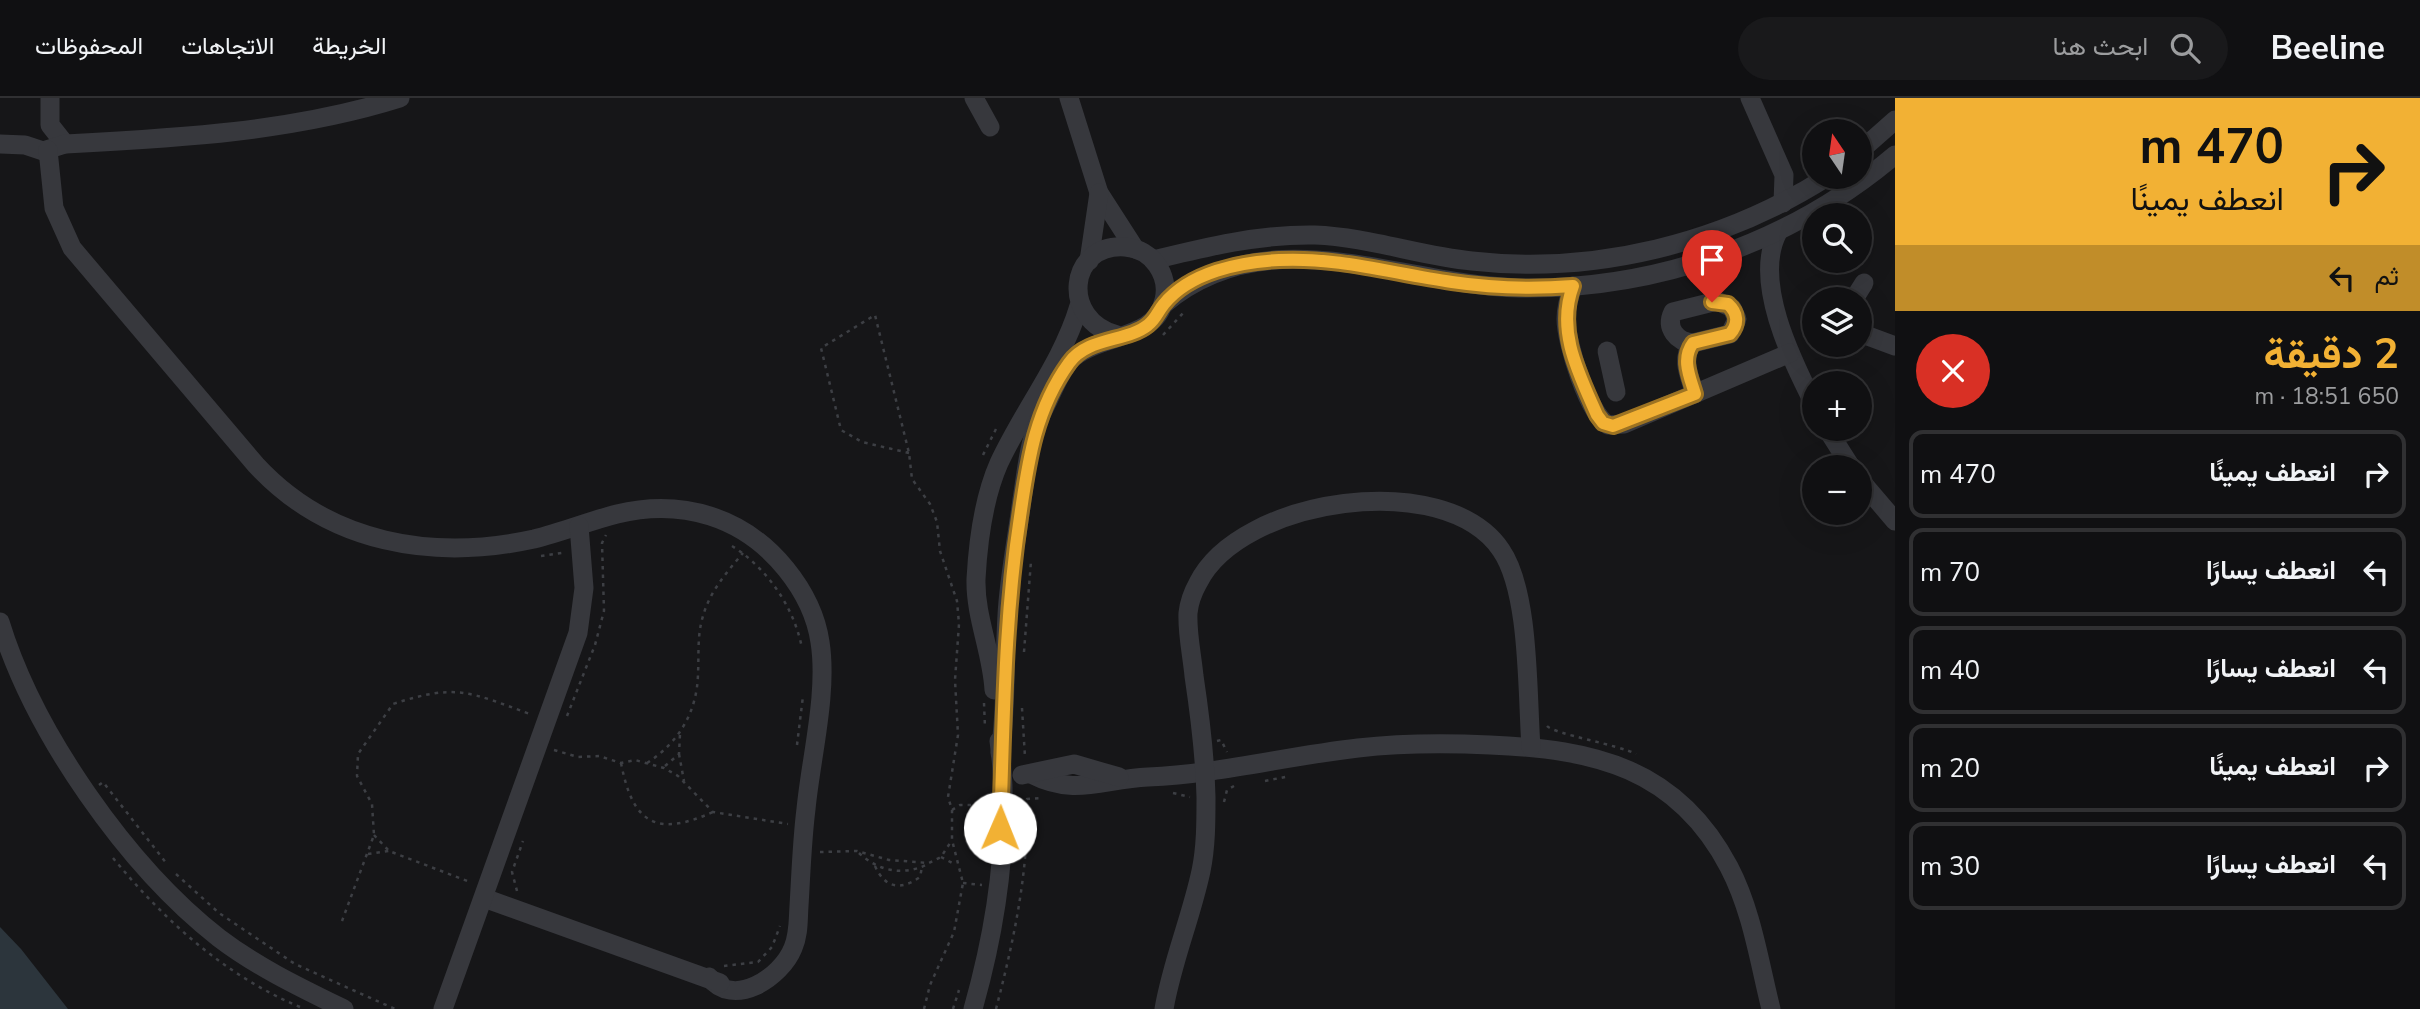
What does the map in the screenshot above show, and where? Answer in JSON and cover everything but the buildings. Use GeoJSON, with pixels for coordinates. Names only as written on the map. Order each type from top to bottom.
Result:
{"type":"FeatureCollection","features":[{"type":"Feature","properties":{"kind":"street"},"geometry":{"type":"LineString","coordinates":[[50,98],[50,125],[57,147],[54,208],[72,248],[256,465],[295,501],[353,532],[389,542],[427,548],[510,543],[653,508],[698,511],[730,524],[765,547],[787,570],[805,597],[819,635],[822,676],[806,808],[799,905],[781,957],[769,972],[748,982],[726,986],[715,972],[484,898]]}},
{"type":"Feature","properties":{"kind":"street"},"geometry":{"type":"LineString","coordinates":[[0,144],[57,147],[187,137],[338,106],[400,98]]}},
{"type":"Feature","properties":{"kind":"street"},"geometry":{"type":"LineString","coordinates":[[1069,98],[1099,193],[1135,249],[1153,260],[1163,276],[1163,305]]}},
{"type":"Feature","properties":{"kind":"street"},"geometry":{"type":"LineString","coordinates":[[1750,98],[1784,175],[1783,203]]}},
{"type":"Feature","properties":{"kind":"street"},"geometry":{"type":"LineString","coordinates":[[977,99],[990,127]]}},
{"type":"Feature","properties":{"kind":"street"},"geometry":{"type":"LineString","coordinates":[[1872,141],[1895,120]]}},
{"type":"Feature","properties":{"kind":"street"},"geometry":{"type":"LineString","coordinates":[[972,1009],[993,920],[999,872],[1001,774],[992,664],[978,607],[978,556],[994,475],[1047,390],[1074,358],[1117,335],[1145,328],[1163,305],[1205,276],[1241,264],[1277,260],[1357,264],[1488,286],[1573,286],[1652,274],[1731,251],[1778,232],[1844,194],[1895,155]]}},
{"type":"Feature","properties":{"kind":"street"},"geometry":{"type":"LineString","coordinates":[[1784,175],[1802,184]]}},
{"type":"Feature","properties":{"kind":"street"},"geometry":{"type":"LineString","coordinates":[[1153,260],[1252,239],[1317,235],[1474,261],[1577,262],[1677,243],[1731,226],[1808,189]]}},
{"type":"Feature","properties":{"kind":"street"},"geometry":{"type":"LineString","coordinates":[[1000,753],[1007,617],[1033,436],[1047,390],[1079,306],[1079,278],[1089,261],[1099,193]]}},
{"type":"Feature","properties":{"kind":"street"},"geometry":{"type":"LineString","coordinates":[[1778,232],[1769,252],[1768,274],[1790,353],[1802,378]]}},
{"type":"Feature","properties":{"kind":"street"},"geometry":{"type":"LineString","coordinates":[[1089,261],[1105,250],[1135,249]]}},
{"type":"Feature","properties":{"kind":"street"},"geometry":{"type":"LineString","coordinates":[[1731,251],[1753,257],[1768,274]]}},
{"type":"Feature","properties":{"kind":"street"},"geometry":{"type":"LineString","coordinates":[[1573,286],[1567,307],[1567,329],[1582,379],[1600,419],[1613,426],[1692,396],[1790,353]]}},
{"type":"Feature","properties":{"kind":"street"},"geometry":{"type":"LineString","coordinates":[[1673,334],[1682,341],[1693,343],[1730,334],[1736,324],[1732,308],[1717,301],[1676,310],[1670,318],[1673,334],[1692,396]]}},
{"type":"Feature","properties":{"kind":"street"},"geometry":{"type":"LineString","coordinates":[[1079,306],[1090,322],[1117,335]]}},
{"type":"Feature","properties":{"kind":"street"},"geometry":{"type":"LineString","coordinates":[[1872,337],[1895,346]]}},
{"type":"Feature","properties":{"kind":"street"},"geometry":{"type":"LineString","coordinates":[[1692,396],[1686,361],[1693,343]]}},
{"type":"Feature","properties":{"kind":"street"},"geometry":{"type":"LineString","coordinates":[[1607,351],[1616,393]]}},
{"type":"Feature","properties":{"kind":"street"},"geometry":{"type":"LineString","coordinates":[[1582,379],[1612,372]]}},
{"type":"Feature","properties":{"kind":"street"},"geometry":{"type":"LineString","coordinates":[[1872,494],[1895,521]]}},
{"type":"Feature","properties":{"kind":"street"},"geometry":{"type":"LineString","coordinates":[[1164,1009],[1202,867],[1205,773],[1188,624],[1190,602],[1201,578],[1225,550],[1275,522],[1327,507],[1369,502],[1405,502],[1450,512],[1479,525],[1503,552],[1514,575],[1520,599],[1531,747]]}},
{"type":"Feature","properties":{"kind":"street"},"geometry":{"type":"LineString","coordinates":[[443,1009],[572,655],[583,610],[584,569],[579,526]]}},
{"type":"Feature","properties":{"kind":"street"},"geometry":{"type":"LineString","coordinates":[[0,622],[15,667],[37,710],[89,794],[148,871],[185,909],[240,953],[344,1009]]}},
{"type":"Feature","properties":{"kind":"street"},"geometry":{"type":"LineString","coordinates":[[1001,774],[1028,774],[1058,786],[1073,788],[1096,785],[1119,777],[1205,773],[1388,746],[1531,747],[1587,755],[1621,766],[1667,790],[1693,813],[1728,865],[1745,903],[1771,1009]]}},
{"type":"Feature","properties":{"kind":"path"},"geometry":{"type":"LineString","coordinates":[[1157,339],[1171,330],[1186,310]]}},
{"type":"Feature","properties":{"kind":"path"},"geometry":{"type":"LineString","coordinates":[[909,453],[862,442],[841,430],[821,348],[875,315],[909,453],[912,479],[930,504],[937,522],[940,551],[957,601],[958,735],[948,797],[952,810],[952,840],[963,883],[954,932],[930,985],[925,1009]]}},
{"type":"Feature","properties":{"kind":"path"},"geometry":{"type":"LineString","coordinates":[[563,727],[595,646],[604,611],[602,538],[616,532]]}},
{"type":"Feature","properties":{"kind":"path"},"geometry":{"type":"LineString","coordinates":[[726,542],[743,553],[766,576],[786,605],[803,650]]}},
{"type":"Feature","properties":{"kind":"path"},"geometry":{"type":"LineString","coordinates":[[538,556],[562,552],[569,564]]}},
{"type":"Feature","properties":{"kind":"path"},"geometry":{"type":"LineString","coordinates":[[647,763],[663,752],[680,734],[696,697],[702,617],[715,589],[743,553]]}},
{"type":"Feature","properties":{"kind":"path"},"geometry":{"type":"LineString","coordinates":[[1023,657],[1032,554]]}},
{"type":"Feature","properties":{"kind":"path"},"geometry":{"type":"LineString","coordinates":[[342,921],[374,835],[372,804],[356,766],[362,745],[393,705],[445,690],[463,691],[533,715]]}},
{"type":"Feature","properties":{"kind":"path"},"geometry":{"type":"LineString","coordinates":[[796,752],[804,691]]}},
{"type":"Feature","properties":{"kind":"path"},"geometry":{"type":"LineString","coordinates":[[996,1009],[1025,865],[1028,774],[1022,704]]}},
{"type":"Feature","properties":{"kind":"path"},"geometry":{"type":"LineString","coordinates":[[680,734],[679,754],[685,775],[684,782]]}},
{"type":"Feature","properties":{"kind":"path"},"geometry":{"type":"LineString","coordinates":[[538,744],[578,757],[598,757],[621,763],[635,760],[664,768],[684,782],[713,812]]}},
{"type":"Feature","properties":{"kind":"path"},"geometry":{"type":"LineString","coordinates":[[664,768],[679,754]]}},
{"type":"Feature","properties":{"kind":"path"},"geometry":{"type":"LineString","coordinates":[[621,763],[632,800],[654,822],[673,827],[713,812],[790,824],[791,812]]}},
{"type":"Feature","properties":{"kind":"path"},"geometry":{"type":"LineString","coordinates":[[1258,782],[1292,776]]}},
{"type":"Feature","properties":{"kind":"path"},"geometry":{"type":"LineString","coordinates":[[1224,810],[1225,793],[1237,785]]}},
{"type":"Feature","properties":{"kind":"path"},"geometry":{"type":"LineString","coordinates":[[1164,793],[1186,794],[1191,803]]}},
{"type":"Feature","properties":{"kind":"path"},"geometry":{"type":"LineString","coordinates":[[1027,799],[1048,798]]}},
{"type":"Feature","properties":{"kind":"path"},"geometry":{"type":"LineString","coordinates":[[374,835],[389,851],[471,883]]}},
{"type":"Feature","properties":{"kind":"path"},"geometry":{"type":"LineString","coordinates":[[517,892],[512,872],[524,835]]}},
{"type":"Feature","properties":{"kind":"path"},"geometry":{"type":"LineString","coordinates":[[875,866],[894,871],[922,867],[941,857],[952,840]]}},
{"type":"Feature","properties":{"kind":"path"},"geometry":{"type":"LineString","coordinates":[[367,854],[389,851]]}},
{"type":"Feature","properties":{"kind":"path"},"geometry":{"type":"LineString","coordinates":[[820,852],[857,851],[889,860],[929,863]]}},
{"type":"Feature","properties":{"kind":"path"},"geometry":{"type":"LineString","coordinates":[[857,851],[875,866],[881,878],[894,887],[908,886],[920,877],[922,867]]}},
{"type":"Feature","properties":{"kind":"path"},"geometry":{"type":"LineString","coordinates":[[941,857],[958,866]]}},
{"type":"Feature","properties":{"kind":"path"},"geometry":{"type":"LineString","coordinates":[[963,883],[982,885]]}},
{"type":"Feature","properties":{"kind":"path"},"geometry":{"type":"LineString","coordinates":[[715,972],[758,962],[772,947],[781,923]]}},
{"type":"Feature","properties":{"kind":"shaded area"},"geometry":{"type":"Polygon","coordinates":[[[0,927],[21,949],[68,1009],[0,1009],[0,927]]]}},
{"type":"Feature","properties":{"kind":"route"},"geometry":{"type":"LineString","coordinates":[[1000,828],[1000,753],[1007,617],[1028,462],[1033,436],[1042,413],[1069,362],[1082,351],[1117,335],[1145,328],[1153,322],[1163,305],[1193,282],[1222,269],[1252,262],[1302,259],[1329,261],[1488,286],[1573,286],[1566,318],[1569,340],[1597,415],[1603,423],[1619,426],[1695,394],[1686,361],[1690,347],[1693,343],[1730,334],[1736,324],[1737,318],[1728,304],[1712,302]]}}]}
